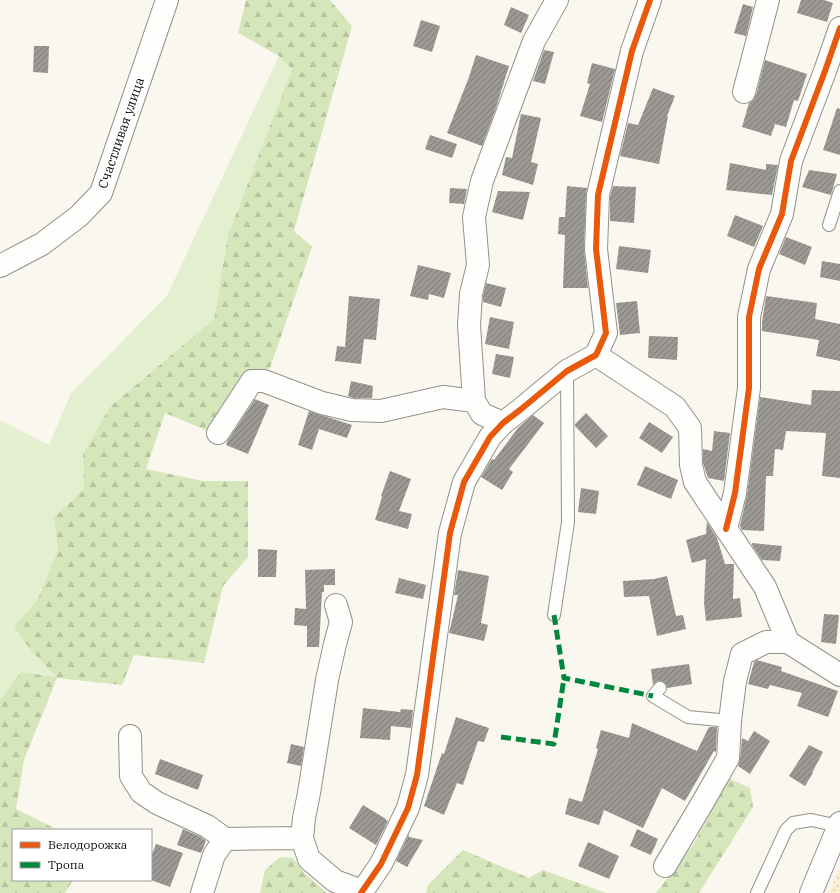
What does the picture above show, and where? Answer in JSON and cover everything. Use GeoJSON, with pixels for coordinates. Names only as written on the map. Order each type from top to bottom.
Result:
{"type":"FeatureCollection","features":[{"type":"Feature","properties":{"kind":"street","name":"Счастливая улица"},"geometry":{"type":"LineString","coordinates":[[0,266],[42,244],[79,216],[101,193],[167,0]]}},
{"type":"Feature","properties":{"kind":"street"},"geometry":{"type":"LineString","coordinates":[[503,422],[482,414],[474,402],[469,325],[471,294],[478,265],[474,217],[482,181],[534,41],[557,0]]}},
{"type":"Feature","properties":{"kind":"street"},"geometry":{"type":"LineString","coordinates":[[336,605],[341,622],[327,680],[302,838],[309,859],[335,881],[362,892],[381,864],[408,808],[417,775],[450,533],[464,482],[490,437],[503,422],[520,410],[567,371],[596,355],[606,332],[596,249],[598,195],[632,50],[650,0]]}},
{"type":"Feature","properties":{"kind":"street"},"geometry":{"type":"LineString","coordinates":[[744,92],[768,0]]}},
{"type":"Feature","properties":{"kind":"street"},"geometry":{"type":"LineString","coordinates":[[726,529],[735,493],[749,388],[749,317],[759,269],[782,214],[791,161],[840,28]]}},
{"type":"Feature","properties":{"kind":"street"},"geometry":{"type":"LineString","coordinates":[[596,355],[675,407],[690,428],[691,465],[694,482],[765,587],[788,642]]}},
{"type":"Feature","properties":{"kind":"street"},"geometry":{"type":"LineString","coordinates":[[218,433],[252,381],[264,381],[322,403],[352,410],[381,411],[443,397],[474,402]]}},
{"type":"Feature","properties":{"kind":"street"},"geometry":{"type":"LineString","coordinates":[[665,866],[728,758],[734,681],[742,654],[766,642],[788,642],[840,675]]}},
{"type":"Feature","properties":{"kind":"street"},"geometry":{"type":"LineString","coordinates":[[130,736],[131,776],[141,792],[157,803],[206,826],[225,839],[302,838]]}},
{"type":"Feature","properties":{"kind":"street"},"geometry":{"type":"LineString","coordinates":[[811,893],[839,824]]}},
{"type":"Feature","properties":{"kind":"street"},"geometry":{"type":"LineString","coordinates":[[202,893],[214,855],[225,839]]}},
{"type":"Feature","properties":{"kind":"lane"},"geometry":{"type":"LineString","coordinates":[[829,225],[840,191]]}},
{"type":"Feature","properties":{"kind":"lane"},"geometry":{"type":"LineString","coordinates":[[554,615],[568,522],[567,371]]}},
{"type":"Feature","properties":{"kind":"lane"},"geometry":{"type":"LineString","coordinates":[[660,688],[653,696],[688,716],[730,721]]}},
{"type":"Feature","properties":{"kind":"lane"},"geometry":{"type":"LineString","coordinates":[[757,893],[786,830],[793,823],[811,820],[839,824]]}},
{"type":"Feature","properties":{"kind":"green space"},"geometry":{"type":"Polygon","coordinates":[[[246,0],[330,0],[352,26],[294,231],[312,247],[270,368],[245,378],[213,433],[165,413],[146,469],[203,481],[248,481],[248,557],[223,586],[204,663],[134,655],[122,685],[57,678],[24,760],[16,809],[56,829],[12,829],[12,881],[72,881],[65,893],[0,893],[0,700],[21,672],[57,677],[33,653],[14,627],[38,599],[58,550],[54,518],[84,489],[83,454],[110,407],[214,319],[228,235],[292,69],[279,56],[238,33],[246,0]]]}},
{"type":"Feature","properties":{"kind":"green space"},"geometry":{"type":"Polygon","coordinates":[[[279,56],[292,69],[228,235],[214,319],[110,407],[83,454],[84,489],[54,518],[58,550],[38,599],[14,627],[33,653],[57,677],[21,672],[0,700],[0,420],[49,445],[71,393],[167,296],[279,56]]]}},
{"type":"Feature","properties":{"kind":"green space"},"geometry":{"type":"Polygon","coordinates":[[[728,778],[750,788],[753,807],[699,893],[656,893],[694,844],[728,778]]]}},
{"type":"Feature","properties":{"kind":"green space"},"geometry":{"type":"Polygon","coordinates":[[[463,850],[529,878],[543,870],[606,893],[426,893],[428,885],[463,850]]]}},
{"type":"Feature","properties":{"kind":"green space"},"geometry":{"type":"Polygon","coordinates":[[[280,857],[293,858],[305,874],[327,893],[260,893],[265,870],[280,857]]]}},
{"type":"Feature","properties":{"kind":"sand"},"geometry":{"type":"Polygon","coordinates":[[[840,866],[840,893],[829,893],[840,866]]]}},
{"type":"Feature","properties":{"kind":"building"},"geometry":{"type":"Polygon","coordinates":[[[801,0],[824,0],[833,3],[827,22],[797,13],[801,0]]]}},
{"type":"Feature","properties":{"kind":"building"},"geometry":{"type":"Polygon","coordinates":[[[743,4],[753,7],[746,36],[734,33],[743,4]]]}},
{"type":"Feature","properties":{"kind":"building"},"geometry":{"type":"Polygon","coordinates":[[[511,7],[529,15],[521,33],[504,25],[511,7]]]}},
{"type":"Feature","properties":{"kind":"building"},"geometry":{"type":"Polygon","coordinates":[[[421,20],[440,26],[432,52],[413,46],[421,20]]]}},
{"type":"Feature","properties":{"kind":"building"},"geometry":{"type":"Polygon","coordinates":[[[34,46],[49,46],[48,73],[33,72],[34,46]]]}},
{"type":"Feature","properties":{"kind":"building"},"geometry":{"type":"Polygon","coordinates":[[[544,50],[554,52],[545,84],[533,81],[544,50]]]}},
{"type":"Feature","properties":{"kind":"building"},"geometry":{"type":"Polygon","coordinates":[[[476,55],[509,66],[482,146],[447,133],[476,55]]]}},
{"type":"Feature","properties":{"kind":"building"},"geometry":{"type":"Polygon","coordinates":[[[765,60],[807,74],[798,101],[794,100],[786,127],[775,124],[771,136],[742,127],[749,103],[756,95],[765,60]]]}},
{"type":"Feature","properties":{"kind":"building"},"geometry":{"type":"Polygon","coordinates":[[[592,63],[615,69],[602,122],[580,116],[590,84],[587,83],[592,63]]]}},
{"type":"Feature","properties":{"kind":"building"},"geometry":{"type":"Polygon","coordinates":[[[653,88],[675,96],[667,116],[659,164],[620,156],[628,123],[638,125],[653,88]]]}},
{"type":"Feature","properties":{"kind":"building"},"geometry":{"type":"Polygon","coordinates":[[[837,108],[840,109],[840,155],[823,150],[837,108]]]}},
{"type":"Feature","properties":{"kind":"building"},"geometry":{"type":"Polygon","coordinates":[[[521,114],[541,118],[531,162],[538,164],[533,185],[502,175],[506,157],[512,158],[521,114]]]}},
{"type":"Feature","properties":{"kind":"building"},"geometry":{"type":"Polygon","coordinates":[[[430,135],[457,144],[452,158],[425,149],[430,135]]]}},
{"type":"Feature","properties":{"kind":"building"},"geometry":{"type":"Polygon","coordinates":[[[730,163],[766,170],[766,164],[778,165],[772,195],[726,190],[730,163]]]}},
{"type":"Feature","properties":{"kind":"building"},"geometry":{"type":"Polygon","coordinates":[[[809,170],[837,174],[831,195],[802,187],[809,170]]]}},
{"type":"Feature","properties":{"kind":"building"},"geometry":{"type":"Polygon","coordinates":[[[567,186],[587,188],[584,249],[588,288],[563,288],[565,235],[558,234],[559,217],[565,217],[567,186]]]}},
{"type":"Feature","properties":{"kind":"building"},"geometry":{"type":"Polygon","coordinates":[[[613,186],[636,187],[634,223],[610,221],[610,197],[613,186]]]}},
{"type":"Feature","properties":{"kind":"building"},"geometry":{"type":"Polygon","coordinates":[[[450,188],[467,189],[464,204],[449,203],[450,188]]]}},
{"type":"Feature","properties":{"kind":"building"},"geometry":{"type":"Polygon","coordinates":[[[498,191],[530,192],[523,220],[492,212],[498,191]]]}},
{"type":"Feature","properties":{"kind":"building"},"geometry":{"type":"Polygon","coordinates":[[[735,215],[763,226],[754,247],[727,236],[735,215]]]}},
{"type":"Feature","properties":{"kind":"building"},"geometry":{"type":"Polygon","coordinates":[[[786,237],[812,247],[805,265],[779,254],[786,237]]]}},
{"type":"Feature","properties":{"kind":"building"},"geometry":{"type":"Polygon","coordinates":[[[619,246],[651,250],[648,273],[616,269],[619,246]]]}},
{"type":"Feature","properties":{"kind":"building"},"geometry":{"type":"Polygon","coordinates":[[[822,261],[840,264],[840,281],[820,277],[822,261]]]}},
{"type":"Feature","properties":{"kind":"building"},"geometry":{"type":"Polygon","coordinates":[[[418,265],[451,273],[444,298],[429,294],[428,300],[410,296],[418,265]]]}},
{"type":"Feature","properties":{"kind":"building"},"geometry":{"type":"Polygon","coordinates":[[[486,283],[506,288],[501,307],[483,302],[486,283]]]}},
{"type":"Feature","properties":{"kind":"building"},"geometry":{"type":"Polygon","coordinates":[[[349,296],[380,299],[376,340],[364,339],[361,364],[335,361],[337,346],[345,347],[349,296]]]}},
{"type":"Feature","properties":{"kind":"building"},"geometry":{"type":"Polygon","coordinates":[[[766,296],[817,303],[815,319],[840,324],[840,361],[816,356],[819,340],[762,331],[766,296]]]}},
{"type":"Feature","properties":{"kind":"building"},"geometry":{"type":"Polygon","coordinates":[[[637,301],[640,333],[620,335],[616,303],[637,301]]]}},
{"type":"Feature","properties":{"kind":"building"},"geometry":{"type":"Polygon","coordinates":[[[490,317],[514,322],[509,349],[485,344],[490,317]]]}},
{"type":"Feature","properties":{"kind":"building"},"geometry":{"type":"Polygon","coordinates":[[[649,336],[678,337],[677,360],[648,358],[649,336]]]}},
{"type":"Feature","properties":{"kind":"building"},"geometry":{"type":"Polygon","coordinates":[[[496,354],[514,357],[510,378],[492,374],[496,354]]]}},
{"type":"Feature","properties":{"kind":"building"},"geometry":{"type":"Polygon","coordinates":[[[351,381],[373,386],[372,398],[354,398],[348,396],[351,381]]]}},
{"type":"Feature","properties":{"kind":"building"},"geometry":{"type":"Polygon","coordinates":[[[812,390],[840,391],[840,478],[822,476],[826,433],[786,431],[783,450],[775,449],[773,476],[766,476],[764,531],[742,530],[740,526],[747,495],[760,397],[811,405],[812,390]]]}},
{"type":"Feature","properties":{"kind":"building"},"geometry":{"type":"Polygon","coordinates":[[[255,399],[269,405],[248,454],[226,445],[255,399]]]}},
{"type":"Feature","properties":{"kind":"building"},"geometry":{"type":"Polygon","coordinates":[[[309,411],[352,425],[347,438],[319,429],[312,450],[298,445],[309,411]]]}},
{"type":"Feature","properties":{"kind":"building"},"geometry":{"type":"Polygon","coordinates":[[[586,413],[608,436],[596,448],[575,426],[575,424],[586,413]]]}},
{"type":"Feature","properties":{"kind":"building"},"geometry":{"type":"Polygon","coordinates":[[[533,415],[544,423],[509,469],[513,472],[502,490],[481,477],[492,459],[494,460],[518,428],[533,415]]]}},
{"type":"Feature","properties":{"kind":"building"},"geometry":{"type":"Polygon","coordinates":[[[649,422],[673,437],[662,453],[639,438],[649,422]]]}},
{"type":"Feature","properties":{"kind":"building"},"geometry":{"type":"Polygon","coordinates":[[[714,431],[730,433],[724,481],[708,478],[703,463],[703,449],[712,451],[714,431]]]}},
{"type":"Feature","properties":{"kind":"building"},"geometry":{"type":"Polygon","coordinates":[[[645,466],[678,480],[671,499],[637,485],[645,466]]]}},
{"type":"Feature","properties":{"kind":"building"},"geometry":{"type":"Polygon","coordinates":[[[390,471],[411,479],[399,511],[412,514],[408,529],[375,520],[382,497],[381,496],[390,471]]]}},
{"type":"Feature","properties":{"kind":"building"},"geometry":{"type":"Polygon","coordinates":[[[581,488],[599,491],[596,514],[578,512],[581,488]]]}},
{"type":"Feature","properties":{"kind":"building"},"geometry":{"type":"Polygon","coordinates":[[[707,522],[717,538],[725,564],[734,564],[733,599],[740,598],[742,617],[706,621],[704,603],[706,559],[692,563],[686,540],[706,534],[707,522]]]}},
{"type":"Feature","properties":{"kind":"building"},"geometry":{"type":"Polygon","coordinates":[[[752,543],[782,546],[780,561],[762,560],[752,543]]]}},
{"type":"Feature","properties":{"kind":"building"},"geometry":{"type":"Polygon","coordinates":[[[258,549],[277,550],[276,577],[258,577],[258,549]]]}},
{"type":"Feature","properties":{"kind":"building"},"geometry":{"type":"Polygon","coordinates":[[[335,569],[335,585],[324,585],[324,592],[322,592],[319,647],[307,647],[307,626],[294,625],[295,608],[306,609],[305,570],[335,569]]]}},
{"type":"Feature","properties":{"kind":"building"},"geometry":{"type":"Polygon","coordinates":[[[458,570],[489,576],[481,623],[488,625],[484,641],[449,633],[458,595],[454,595],[458,570]]]}},
{"type":"Feature","properties":{"kind":"building"},"geometry":{"type":"Polygon","coordinates":[[[667,576],[676,616],[683,615],[686,629],[657,636],[649,596],[624,597],[623,581],[654,579],[667,576]]]}},
{"type":"Feature","properties":{"kind":"building"},"geometry":{"type":"Polygon","coordinates":[[[399,578],[426,585],[423,599],[395,593],[399,578]]]}},
{"type":"Feature","properties":{"kind":"building"},"geometry":{"type":"Polygon","coordinates":[[[824,614],[839,615],[836,644],[821,642],[824,614]]]}},
{"type":"Feature","properties":{"kind":"building"},"geometry":{"type":"Polygon","coordinates":[[[757,660],[782,667],[781,671],[838,691],[828,717],[797,706],[802,693],[770,685],[768,689],[748,684],[754,662],[757,660]]]}},
{"type":"Feature","properties":{"kind":"building"},"geometry":{"type":"Polygon","coordinates":[[[689,664],[692,684],[667,688],[665,683],[657,681],[653,685],[651,669],[689,664]]]}},
{"type":"Feature","properties":{"kind":"building"},"geometry":{"type":"Polygon","coordinates":[[[363,708],[400,712],[401,709],[413,710],[411,728],[391,726],[390,740],[360,738],[363,708]]]}},
{"type":"Feature","properties":{"kind":"building"},"geometry":{"type":"Polygon","coordinates":[[[456,717],[489,728],[484,742],[478,741],[463,785],[457,783],[444,815],[424,806],[442,753],[444,754],[456,717]]]}},
{"type":"Feature","properties":{"kind":"building"},"geometry":{"type":"Polygon","coordinates":[[[632,723],[697,751],[709,727],[717,727],[716,752],[714,751],[685,801],[662,788],[643,828],[604,810],[599,825],[565,814],[569,798],[582,802],[598,749],[596,748],[601,730],[629,738],[632,723]]]}},
{"type":"Feature","properties":{"kind":"building"},"geometry":{"type":"Polygon","coordinates":[[[754,731],[770,741],[750,774],[738,766],[742,738],[748,741],[754,731]]]}},
{"type":"Feature","properties":{"kind":"building"},"geometry":{"type":"Polygon","coordinates":[[[291,744],[304,747],[301,766],[287,763],[291,744]]]}},
{"type":"Feature","properties":{"kind":"building"},"geometry":{"type":"Polygon","coordinates":[[[809,745],[823,752],[805,786],[789,776],[809,745]]]}},
{"type":"Feature","properties":{"kind":"building"},"geometry":{"type":"Polygon","coordinates":[[[160,759],[203,775],[198,790],[155,774],[160,759]]]}},
{"type":"Feature","properties":{"kind":"building"},"geometry":{"type":"Polygon","coordinates":[[[363,805],[388,821],[376,845],[349,828],[363,805]]]}},
{"type":"Feature","properties":{"kind":"building"},"geometry":{"type":"Polygon","coordinates":[[[183,829],[201,837],[206,841],[201,853],[177,845],[183,829]]]}},
{"type":"Feature","properties":{"kind":"building"},"geometry":{"type":"Polygon","coordinates":[[[637,829],[658,839],[651,855],[630,846],[637,829]]]}},
{"type":"Feature","properties":{"kind":"building"},"geometry":{"type":"Polygon","coordinates":[[[409,834],[409,837],[423,840],[407,867],[396,861],[409,834]]]}},
{"type":"Feature","properties":{"kind":"building"},"geometry":{"type":"Polygon","coordinates":[[[588,842],[619,856],[609,879],[578,866],[588,842]]]}},
{"type":"Feature","properties":{"kind":"building"},"geometry":{"type":"Polygon","coordinates":[[[156,844],[183,853],[170,887],[152,880],[152,854],[156,844]]]}},
{"type":"Feature","properties":{"kind":"marked path"},"geometry":{"type":"LineString","coordinates":[[554,615],[564,678],[653,696]]}},
{"type":"Feature","properties":{"kind":"marked path"},"geometry":{"type":"LineString","coordinates":[[501,737],[554,744],[564,678]]}},
{"type":"Feature","properties":{"kind":"cycle path"},"geometry":{"type":"LineString","coordinates":[[361,893],[381,864],[408,808],[417,775],[450,533],[464,482],[490,437],[503,423],[567,371],[596,355],[606,333],[596,249],[598,195],[632,51],[650,0]]}},
{"type":"Feature","properties":{"kind":"cycle path"},"geometry":{"type":"LineString","coordinates":[[726,529],[735,493],[749,388],[749,317],[759,269],[782,214],[791,161],[840,28]]}}]}
